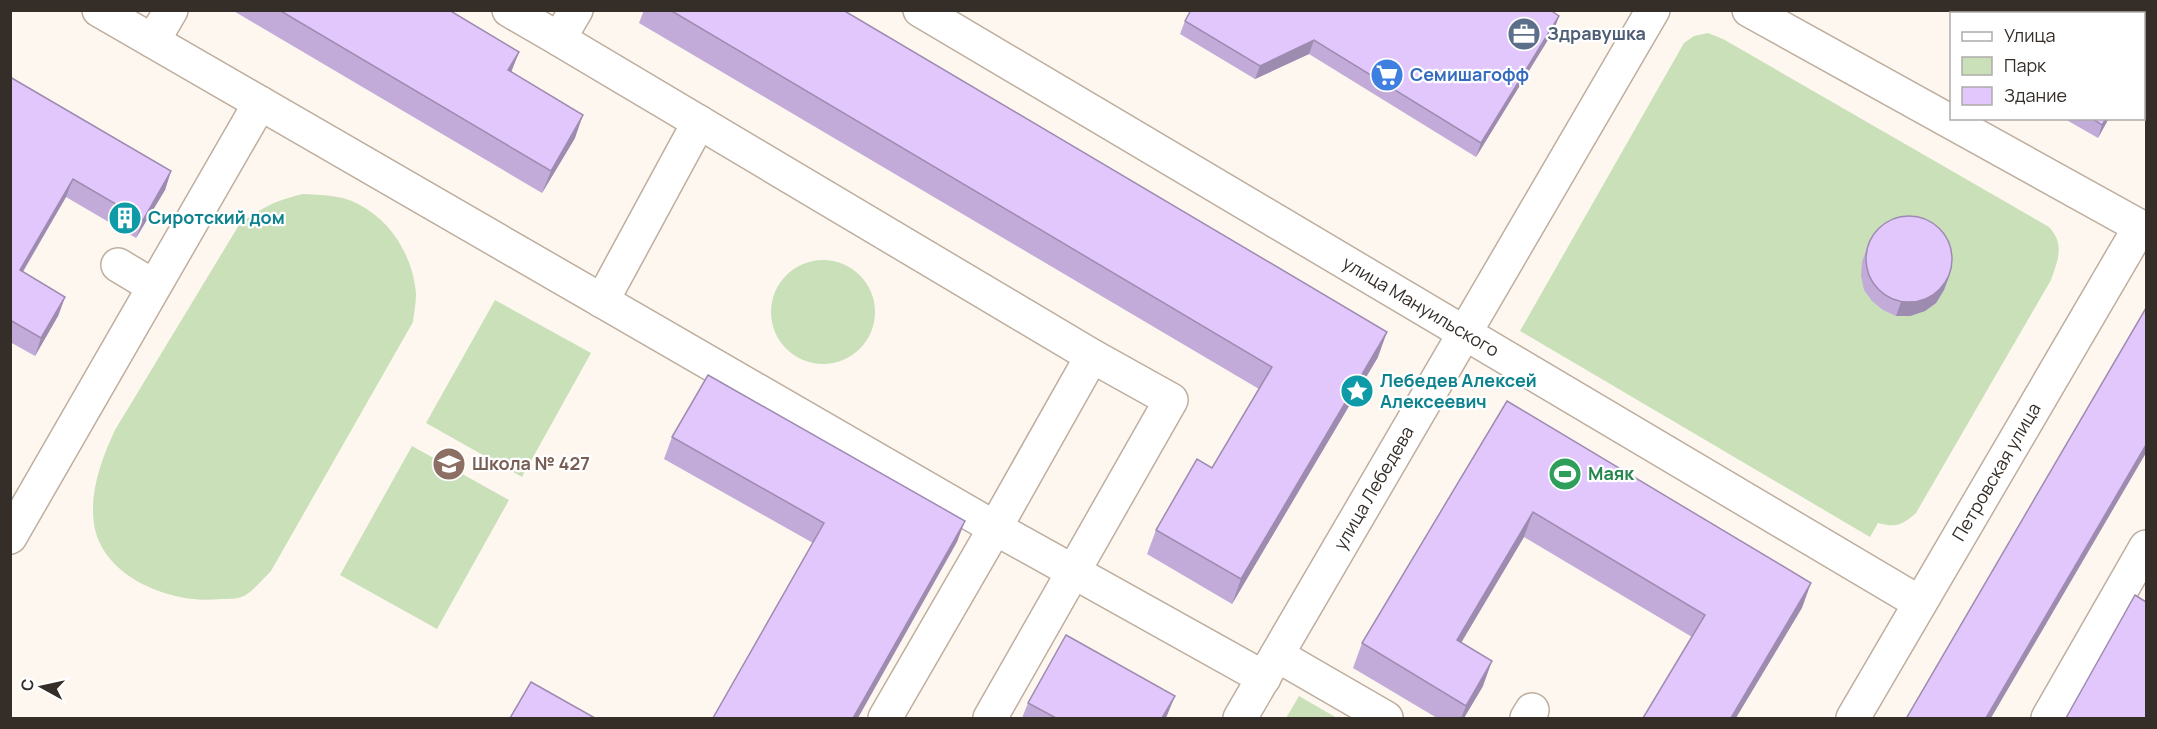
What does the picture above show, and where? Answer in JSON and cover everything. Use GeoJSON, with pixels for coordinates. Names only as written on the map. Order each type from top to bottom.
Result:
{"type":"FeatureCollection","features":[{"type":"Feature","properties":{"kind":"street"},"geometry":{"type":"LineString","coordinates":[[99,10],[1074,573],[1386,718]]}},
{"type":"Feature","properties":{"kind":"street"},"geometry":{"type":"LineString","coordinates":[[153,41],[171,10]]}},
{"type":"Feature","properties":{"kind":"street"},"geometry":{"type":"LineString","coordinates":[[509,10],[1092,356],[1171,400],[990,718]]}},
{"type":"Feature","properties":{"kind":"street"},"geometry":{"type":"LineString","coordinates":[[559,39],[576,10]]}},
{"type":"Feature","properties":{"kind":"street","name":"улица Мануильского"},"geometry":{"type":"LineString","coordinates":[[920,10],[1920,603]]}},
{"type":"Feature","properties":{"kind":"street","name":"улица Лебедева"},"geometry":{"type":"LineString","coordinates":[[1240,718],[1653,10]]}},
{"type":"Feature","properties":{"kind":"street"},"geometry":{"type":"LineString","coordinates":[[1749,10],[2143,228]]}},
{"type":"Feature","properties":{"kind":"street"},"geometry":{"type":"LineString","coordinates":[[13,527],[260,103]]}},
{"type":"Feature","properties":{"kind":"street"},"geometry":{"type":"LineString","coordinates":[[602,301],[699,122]]}},
{"type":"Feature","properties":{"kind":"street","name":"Петровская улица"},"geometry":{"type":"LineString","coordinates":[[1853,718],[2143,228]]}},
{"type":"Feature","properties":{"kind":"street"},"geometry":{"type":"LineString","coordinates":[[118,266],[153,286]]}},
{"type":"Feature","properties":{"kind":"street"},"geometry":{"type":"LineString","coordinates":[[885,718],[1092,356]]}},
{"type":"Feature","properties":{"kind":"street"},"geometry":{"type":"LineString","coordinates":[[2048,718],[2146,547]]}},
{"type":"Feature","properties":{"kind":"green space"},"geometry":{"type":"Polygon","coordinates":[[[1708,33],[1723,39],[2049,227],[2059,246],[2058,259],[2051,280],[1916,513],[1899,524],[1878,523],[1870,537],[1520,331],[1684,43],[1694,36],[1708,33]]]}},
{"type":"Feature","properties":{"kind":"green space"},"geometry":{"type":"Polygon","coordinates":[[[303,194],[332,196],[352,201],[370,211],[391,230],[405,254],[414,280],[416,294],[413,322],[271,571],[251,591],[239,598],[202,600],[162,592],[142,584],[125,573],[110,559],[100,543],[94,524],[93,500],[101,464],[115,430],[239,225],[269,205],[303,194]]]}},
{"type":"Feature","properties":{"kind":"green space"},"geometry":{"type":"Polygon","coordinates":[[[823,260],[843,264],[860,275],[871,292],[875,312],[871,332],[860,349],[843,360],[823,364],[803,360],[786,349],[775,332],[771,312],[775,292],[786,275],[803,264],[823,260]]]}},
{"type":"Feature","properties":{"kind":"green space"},"geometry":{"type":"Polygon","coordinates":[[[495,300],[591,353],[522,477],[426,423],[495,300]]]}},
{"type":"Feature","properties":{"kind":"green space"},"geometry":{"type":"Polygon","coordinates":[[[412,446],[509,500],[437,629],[340,575],[412,446]]]}},
{"type":"Feature","properties":{"kind":"green space"},"geometry":{"type":"Polygon","coordinates":[[[1299,696],[1337,718],[1286,718],[1299,696]]]}},
{"type":"Feature","properties":{"kind":"building"},"geometry":{"type":"Polygon","coordinates":[[[279,10],[449,10],[519,52],[508,70],[583,115],[551,171],[279,10]]]}},
{"type":"Feature","properties":{"kind":"building"},"geometry":{"type":"Polygon","coordinates":[[[670,10],[843,10],[1387,332],[1241,579],[1156,530],[1197,459],[1212,468],[1272,367],[670,10]]]}},
{"type":"Feature","properties":{"kind":"building"},"geometry":{"type":"Polygon","coordinates":[[[1191,10],[1550,10],[1559,16],[1481,143],[1314,40],[1260,66],[1185,21],[1191,10]]]}},
{"type":"Feature","properties":{"kind":"building","name":"Сиротский дом"},"geometry":{"type":"Polygon","coordinates":[[[10,77],[171,171],[143,220],[73,179],[20,270],[65,297],[41,338],[10,320],[10,77]]]}},
{"type":"Feature","properties":{"kind":"building"},"geometry":{"type":"Polygon","coordinates":[[[2094,120],[2105,120],[2102,125],[2094,120]]]}},
{"type":"Feature","properties":{"kind":"building"},"geometry":{"type":"Polygon","coordinates":[[[1909,216],[1933,223],[1945,235],[1952,259],[1945,283],[1933,295],[1909,302],[1885,295],[1873,283],[1866,259],[1873,235],[1885,223],[1909,216]]]}},
{"type":"Feature","properties":{"kind":"building"},"geometry":{"type":"Polygon","coordinates":[[[2146,308],[2146,445],[1986,718],[1907,717],[2146,308]]]}},
{"type":"Feature","properties":{"kind":"building"},"geometry":{"type":"Polygon","coordinates":[[[708,375],[965,521],[853,718],[713,718],[824,523],[672,437],[708,375]]]}},
{"type":"Feature","properties":{"kind":"building"},"geometry":{"type":"Polygon","coordinates":[[[1507,401],[1811,583],[1731,718],[1643,718],[1705,615],[1533,512],[1457,640],[1492,661],[1466,706],[1362,643],[1507,401]]]}},
{"type":"Feature","properties":{"kind":"building"},"geometry":{"type":"Polygon","coordinates":[[[2135,595],[2146,602],[2146,718],[2066,718],[2135,595]]]}},
{"type":"Feature","properties":{"kind":"building"},"geometry":{"type":"Polygon","coordinates":[[[1066,635],[1175,696],[1162,718],[1056,718],[1028,703],[1066,635]]]}},
{"type":"Feature","properties":{"kind":"building"},"geometry":{"type":"Polygon","coordinates":[[[531,682],[595,718],[510,718],[531,682]]]}},
{"type":"Feature","properties":{"kind":"place","name":"Здравушка"},"geometry":{"type":"Point","coordinates":[1524,34]}},
{"type":"Feature","properties":{"kind":"place","name":"Семишагофф"},"geometry":{"type":"Point","coordinates":[1387,75]}},
{"type":"Feature","properties":{"kind":"place","name":"Сиротский дом"},"geometry":{"type":"Point","coordinates":[125,218]}},
{"type":"Feature","properties":{"kind":"place","name":"Лебедев Алексей Алексеевич"},"geometry":{"type":"Point","coordinates":[1357,391]}},
{"type":"Feature","properties":{"kind":"place","name":"Школа № 427"},"geometry":{"type":"Point","coordinates":[449,464]}},
{"type":"Feature","properties":{"kind":"place","name":"Маяк"},"geometry":{"type":"Point","coordinates":[1565,474]}}]}
